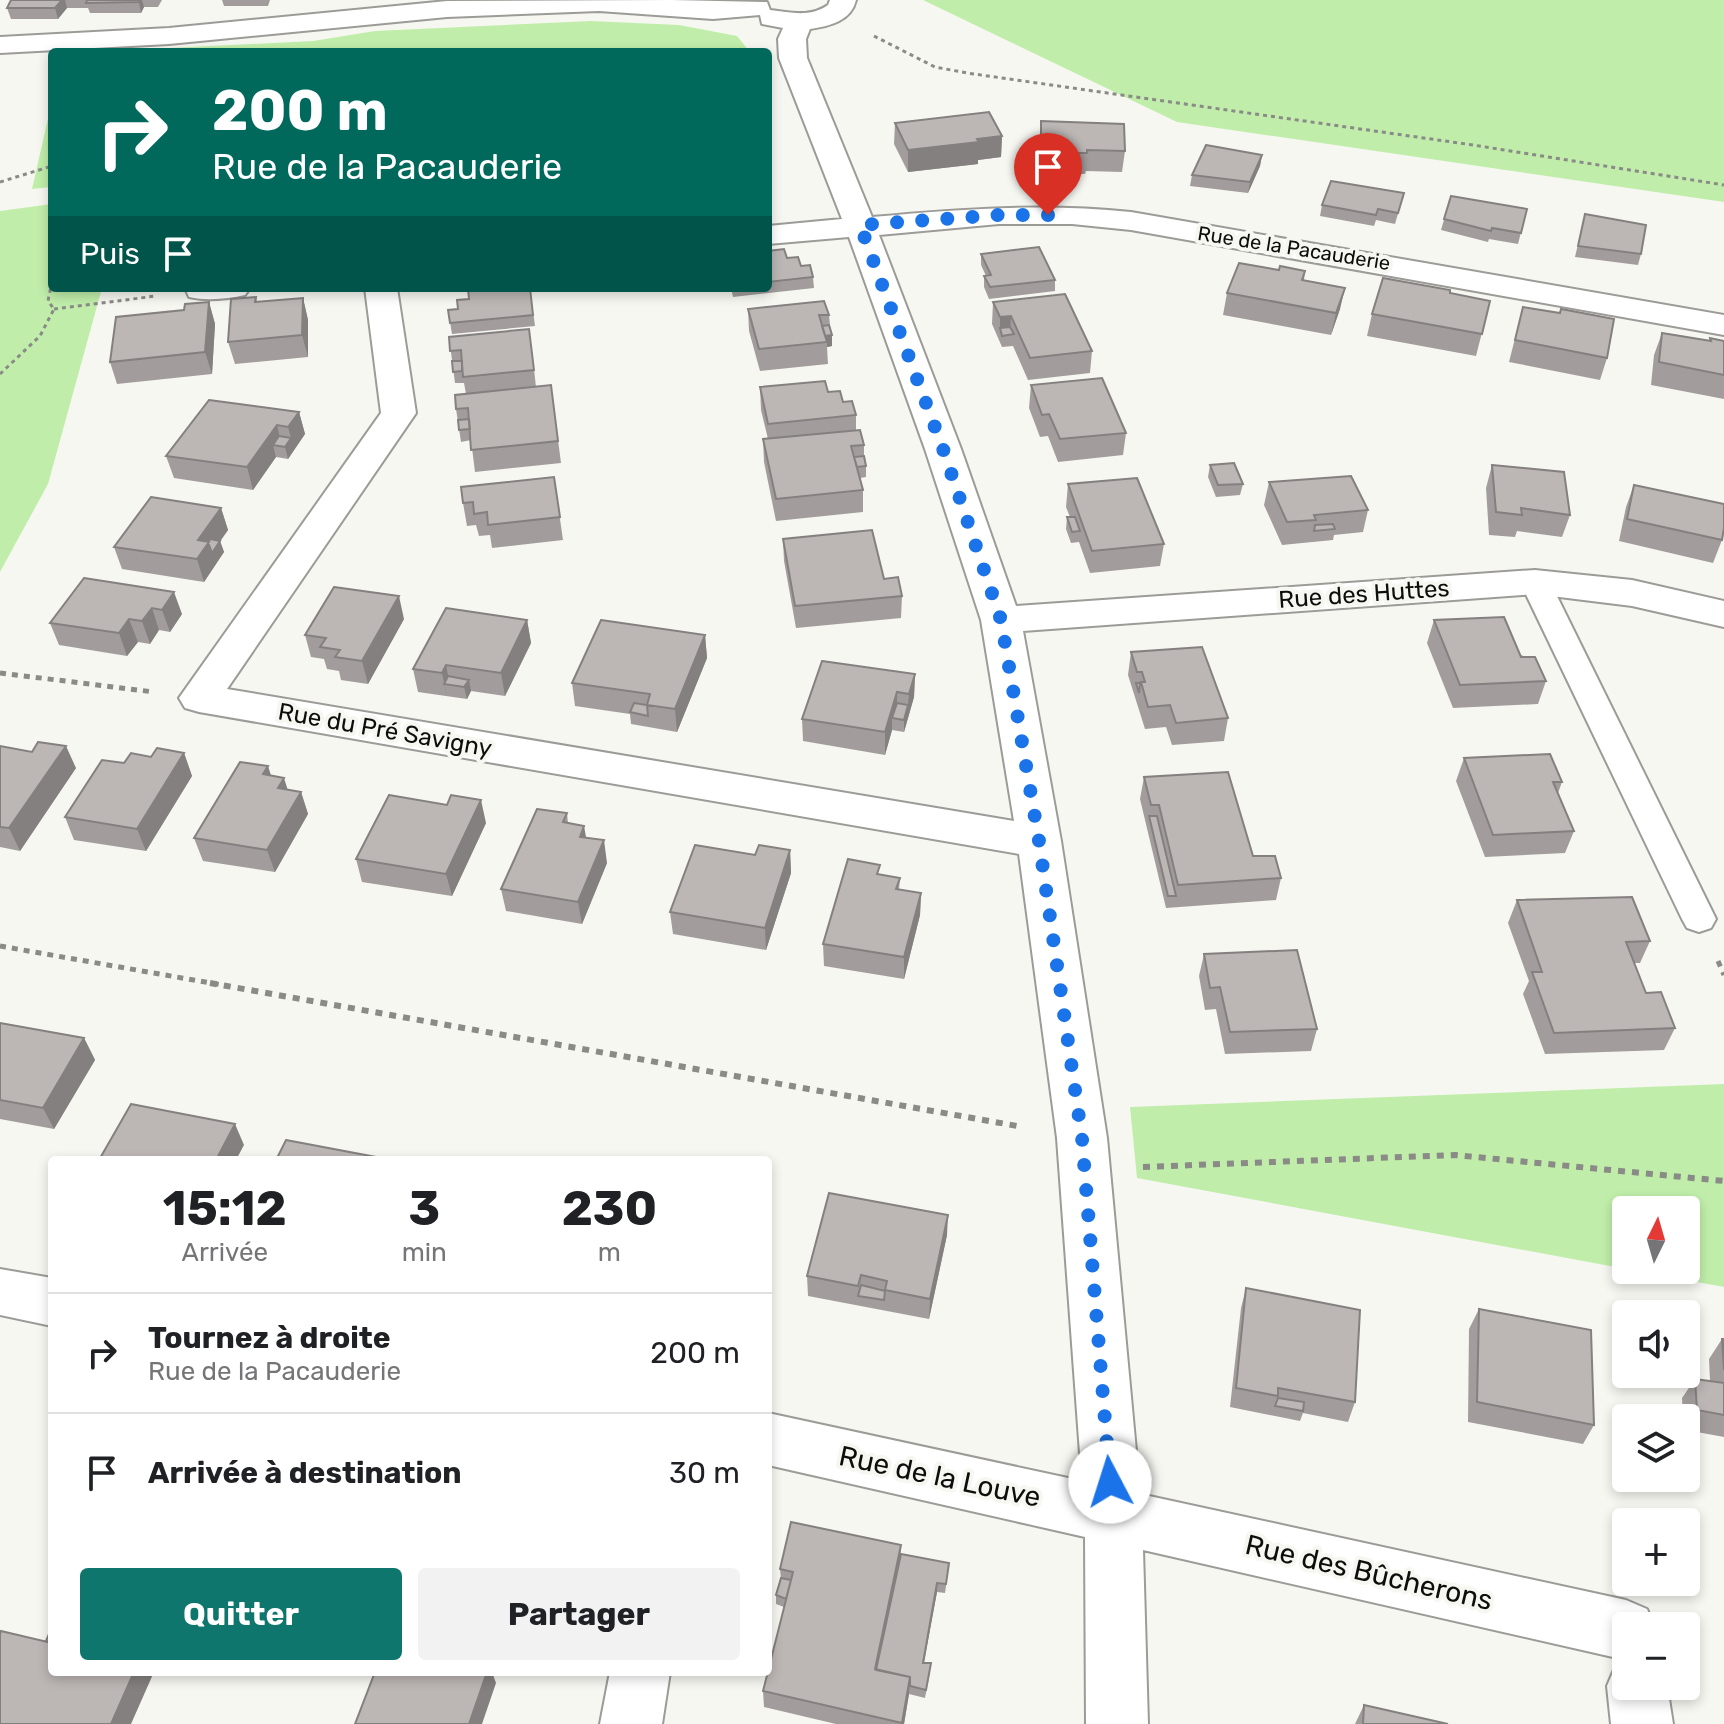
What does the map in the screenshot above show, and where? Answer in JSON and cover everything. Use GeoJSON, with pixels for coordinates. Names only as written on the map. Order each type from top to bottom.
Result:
{"type":"FeatureCollection","features":[{"type":"Feature","properties":{"kind":"street"},"geometry":{"type":"LineString","coordinates":[[0,45],[169,36],[392,7],[599,3],[713,11],[757,4],[769,17],[826,12]]}},
{"type":"Feature","properties":{"kind":"street"},"geometry":{"type":"LineString","coordinates":[[826,12],[792,39],[793,58],[860,225],[943,449],[1001,620],[1039,841],[1083,1154],[1113,1513],[1117,1724]]}},
{"type":"Feature","properties":{"kind":"street","name":"Rue de la Pacauderie"},"geometry":{"type":"LineString","coordinates":[[860,225],[999,215],[1072,215],[1131,221],[1547,291],[1724,325]]}},
{"type":"Feature","properties":{"kind":"street"},"geometry":{"type":"LineString","coordinates":[[772,235],[860,225]]}},
{"type":"Feature","properties":{"kind":"street"},"geometry":{"type":"LineString","coordinates":[[199,698],[399,413],[382,292]]}},
{"type":"Feature","properties":{"kind":"street","name":"Rue des Huttes"},"geometry":{"type":"LineString","coordinates":[[1001,620],[1535,582],[1632,593],[1724,614]]}},
{"type":"Feature","properties":{"kind":"street","name":"Rue du Pré Savigny"},"geometry":{"type":"LineString","coordinates":[[199,698],[1039,841]]}},
{"type":"Feature","properties":{"kind":"street"},"geometry":{"type":"LineString","coordinates":[[0,1292],[48,1301]]}},
{"type":"Feature","properties":{"kind":"street","name":"Rue de la Louve"},"geometry":{"type":"LineString","coordinates":[[772,1440],[1113,1513]]}},
{"type":"Feature","properties":{"kind":"street","name":"Rue des Bûcherons"},"geometry":{"type":"LineString","coordinates":[[1113,1513],[1612,1627]]}},
{"type":"Feature","properties":{"kind":"street"},"geometry":{"type":"LineString","coordinates":[[631,1724],[639,1676]]}},
{"type":"Feature","properties":{"kind":"street"},"geometry":{"type":"LineString","coordinates":[[1639,1700],[1642,1724]]}},
{"type":"Feature","properties":{"kind":"lane"},"geometry":{"type":"LineString","coordinates":[[1535,582],[1699,919]]}},
{"type":"Feature","properties":{"kind":"path"},"geometry":{"type":"LineString","coordinates":[[826,12],[935,67],[1473,145],[1724,185]]}},
{"type":"Feature","properties":{"kind":"path"},"geometry":{"type":"LineString","coordinates":[[0,182],[48,167]]}},
{"type":"Feature","properties":{"kind":"path"},"geometry":{"type":"LineString","coordinates":[[50,292],[48,301],[54,309]]}},
{"type":"Feature","properties":{"kind":"path"},"geometry":{"type":"LineString","coordinates":[[54,309],[185,292]]}},
{"type":"Feature","properties":{"kind":"path"},"geometry":{"type":"LineString","coordinates":[[0,374],[40,336],[54,309]]}},
{"type":"Feature","properties":{"kind":"path"},"geometry":{"type":"LineString","coordinates":[[0,673],[199,698]]}},
{"type":"Feature","properties":{"kind":"path"},"geometry":{"type":"LineString","coordinates":[[0,946],[1083,1154],[1455,1155],[1724,1181]]}},
{"type":"Feature","properties":{"kind":"green space"},"geometry":{"type":"Polygon","coordinates":[[[923,0],[1724,0],[1724,202],[1177,122],[923,0]]]}},
{"type":"Feature","properties":{"kind":"green space"},"geometry":{"type":"Polygon","coordinates":[[[591,21],[679,25],[737,36],[747,48],[170,48],[313,41],[375,31],[591,21]]]}},
{"type":"Feature","properties":{"kind":"green space"},"geometry":{"type":"Polygon","coordinates":[[[48,119],[48,187],[32,189],[48,119]]]}},
{"type":"Feature","properties":{"kind":"green space"},"geometry":{"type":"Polygon","coordinates":[[[48,205],[48,292],[101,292],[48,484],[0,572],[0,211],[48,205]]]}},
{"type":"Feature","properties":{"kind":"green space"},"geometry":{"type":"Polygon","coordinates":[[[1724,1084],[1724,1287],[1700,1283],[1700,1196],[1612,1196],[1612,1266],[1137,1178],[1130,1107],[1724,1084]]]}},
{"type":"Feature","properties":{"kind":"building"},"geometry":{"type":"Polygon","coordinates":[[[11,0],[62,0],[55,8],[7,8],[11,0]]]}},
{"type":"Feature","properties":{"kind":"building"},"geometry":{"type":"Polygon","coordinates":[[[87,0],[140,0],[86,3],[87,0]]]}},
{"type":"Feature","properties":{"kind":"building"},"geometry":{"type":"Polygon","coordinates":[[[989,112],[1002,136],[977,139],[979,142],[908,150],[895,123],[989,112]]]}},
{"type":"Feature","properties":{"kind":"building"},"geometry":{"type":"Polygon","coordinates":[[[1041,121],[1124,124],[1125,151],[1067,153],[1067,149],[1041,148],[1041,121]]]}},
{"type":"Feature","properties":{"kind":"building"},"geometry":{"type":"Polygon","coordinates":[[[1206,145],[1262,155],[1250,182],[1192,175],[1206,145]]]}},
{"type":"Feature","properties":{"kind":"building"},"geometry":{"type":"Polygon","coordinates":[[[1331,181],[1404,193],[1398,213],[1378,209],[1376,215],[1322,205],[1331,181]]]}},
{"type":"Feature","properties":{"kind":"building"},"geometry":{"type":"Polygon","coordinates":[[[1451,196],[1527,209],[1521,233],[1492,228],[1491,231],[1444,219],[1451,196]]]}},
{"type":"Feature","properties":{"kind":"building"},"geometry":{"type":"Polygon","coordinates":[[[1585,214],[1646,225],[1641,254],[1578,246],[1585,214]]]}},
{"type":"Feature","properties":{"kind":"building"},"geometry":{"type":"Polygon","coordinates":[[[1039,247],[1055,280],[990,287],[984,276],[991,275],[981,254],[1039,247]]]}},
{"type":"Feature","properties":{"kind":"building"},"geometry":{"type":"Polygon","coordinates":[[[784,249],[787,258],[798,257],[801,266],[810,265],[813,277],[772,282],[772,250],[784,249]]]}},
{"type":"Feature","properties":{"kind":"building"},"geometry":{"type":"Polygon","coordinates":[[[1239,263],[1305,271],[1302,280],[1345,288],[1336,313],[1227,293],[1239,263]]]}},
{"type":"Feature","properties":{"kind":"building"},"geometry":{"type":"Polygon","coordinates":[[[1383,278],[1490,301],[1482,334],[1372,314],[1383,278]]]}},
{"type":"Feature","properties":{"kind":"building"},"geometry":{"type":"Polygon","coordinates":[[[468,292],[530,292],[533,315],[450,323],[448,310],[458,309],[457,300],[469,299],[468,292]]]}},
{"type":"Feature","properties":{"kind":"building"},"geometry":{"type":"Polygon","coordinates":[[[1065,294],[1092,351],[1030,358],[1011,316],[1000,317],[993,302],[1065,294]]]}},
{"type":"Feature","properties":{"kind":"building"},"geometry":{"type":"Polygon","coordinates":[[[256,297],[255,302],[303,298],[302,335],[228,342],[231,299],[256,297]]]}},
{"type":"Feature","properties":{"kind":"building"},"geometry":{"type":"Polygon","coordinates":[[[824,301],[829,315],[819,315],[827,342],[759,349],[748,309],[824,301]]]}},
{"type":"Feature","properties":{"kind":"building"},"geometry":{"type":"Polygon","coordinates":[[[209,302],[205,352],[110,362],[116,317],[184,310],[185,304],[209,302]]]}},
{"type":"Feature","properties":{"kind":"building"},"geometry":{"type":"Polygon","coordinates":[[[1523,307],[1560,313],[1561,309],[1614,319],[1607,358],[1515,340],[1523,307]]]}},
{"type":"Feature","properties":{"kind":"building"},"geometry":{"type":"Polygon","coordinates":[[[829,325],[832,335],[825,336],[822,326],[829,325]]]}},
{"type":"Feature","properties":{"kind":"building"},"geometry":{"type":"Polygon","coordinates":[[[1010,327],[1014,334],[1002,336],[1000,328],[1010,327]]]}},
{"type":"Feature","properties":{"kind":"building"},"geometry":{"type":"Polygon","coordinates":[[[529,329],[534,370],[463,377],[461,350],[450,351],[449,337],[529,329]]]}},
{"type":"Feature","properties":{"kind":"building"},"geometry":{"type":"Polygon","coordinates":[[[1662,333],[1724,341],[1724,375],[1659,362],[1662,333]]]}},
{"type":"Feature","properties":{"kind":"building"},"geometry":{"type":"Polygon","coordinates":[[[452,361],[462,361],[462,371],[453,372],[452,361]]]}},
{"type":"Feature","properties":{"kind":"building"},"geometry":{"type":"Polygon","coordinates":[[[1102,378],[1126,433],[1060,439],[1049,414],[1042,415],[1031,385],[1102,378]]]}},
{"type":"Feature","properties":{"kind":"building"},"geometry":{"type":"Polygon","coordinates":[[[825,381],[828,392],[840,391],[843,402],[852,401],[856,415],[768,424],[760,387],[825,381]]]}},
{"type":"Feature","properties":{"kind":"building"},"geometry":{"type":"Polygon","coordinates":[[[551,385],[558,441],[471,450],[468,408],[456,409],[455,395],[551,385]]]}},
{"type":"Feature","properties":{"kind":"building"},"geometry":{"type":"Polygon","coordinates":[[[209,400],[299,412],[288,427],[277,425],[247,467],[166,456],[209,400]]]}},
{"type":"Feature","properties":{"kind":"building"},"geometry":{"type":"Polygon","coordinates":[[[469,419],[470,429],[459,430],[458,420],[469,419]]]}},
{"type":"Feature","properties":{"kind":"building"},"geometry":{"type":"Polygon","coordinates":[[[860,430],[864,445],[851,446],[863,490],[776,499],[763,439],[860,430]]]}},
{"type":"Feature","properties":{"kind":"building"},"geometry":{"type":"Polygon","coordinates":[[[279,436],[291,438],[285,447],[273,445],[279,436]]]}},
{"type":"Feature","properties":{"kind":"building"},"geometry":{"type":"Polygon","coordinates":[[[864,456],[866,466],[857,467],[854,457],[864,456]]]}},
{"type":"Feature","properties":{"kind":"building"},"geometry":{"type":"Polygon","coordinates":[[[1234,463],[1243,484],[1218,485],[1210,465],[1234,463]]]}},
{"type":"Feature","properties":{"kind":"building"},"geometry":{"type":"Polygon","coordinates":[[[1492,465],[1564,472],[1570,515],[1521,508],[1522,515],[1496,512],[1492,465]]]}},
{"type":"Feature","properties":{"kind":"building"},"geometry":{"type":"Polygon","coordinates":[[[1351,476],[1368,510],[1314,515],[1316,520],[1287,522],[1269,482],[1351,476]]]}},
{"type":"Feature","properties":{"kind":"building"},"geometry":{"type":"Polygon","coordinates":[[[554,477],[560,517],[488,525],[487,512],[474,514],[473,502],[463,503],[461,487],[554,477]]]}},
{"type":"Feature","properties":{"kind":"building"},"geometry":{"type":"Polygon","coordinates":[[[1137,478],[1164,544],[1092,551],[1068,484],[1137,478]]]}},
{"type":"Feature","properties":{"kind":"building"},"geometry":{"type":"Polygon","coordinates":[[[1634,485],[1724,504],[1722,540],[1627,519],[1634,485]]]}},
{"type":"Feature","properties":{"kind":"building"},"geometry":{"type":"Polygon","coordinates":[[[151,497],[221,508],[198,540],[209,542],[197,559],[114,547],[151,497]]]}},
{"type":"Feature","properties":{"kind":"building"},"geometry":{"type":"Polygon","coordinates":[[[1067,517],[1075,517],[1080,531],[1072,532],[1067,517]]]}},
{"type":"Feature","properties":{"kind":"building"},"geometry":{"type":"Polygon","coordinates":[[[1333,524],[1335,529],[1314,531],[1315,525],[1333,524]]]}},
{"type":"Feature","properties":{"kind":"building"},"geometry":{"type":"Polygon","coordinates":[[[872,530],[884,579],[898,577],[902,596],[795,606],[783,539],[872,530]]]}},
{"type":"Feature","properties":{"kind":"building"},"geometry":{"type":"Polygon","coordinates":[[[210,539],[220,541],[212,553],[208,542],[210,539]]]}},
{"type":"Feature","properties":{"kind":"building"},"geometry":{"type":"Polygon","coordinates":[[[84,578],[174,592],[162,610],[152,608],[142,621],[129,619],[119,633],[50,623],[84,578]]]}},
{"type":"Feature","properties":{"kind":"building"},"geometry":{"type":"Polygon","coordinates":[[[334,587],[399,596],[362,661],[335,657],[340,650],[320,647],[326,638],[305,635],[334,587]]]}},
{"type":"Feature","properties":{"kind":"building"},"geometry":{"type":"Polygon","coordinates":[[[446,608],[527,620],[501,673],[446,665],[442,673],[413,669],[446,608]]]}},
{"type":"Feature","properties":{"kind":"building"},"geometry":{"type":"Polygon","coordinates":[[[1504,617],[1521,657],[1535,657],[1546,681],[1460,685],[1434,620],[1504,617]]]}},
{"type":"Feature","properties":{"kind":"building"},"geometry":{"type":"Polygon","coordinates":[[[601,620],[705,635],[675,709],[647,705],[650,694],[572,683],[601,620]]]}},
{"type":"Feature","properties":{"kind":"building"},"geometry":{"type":"Polygon","coordinates":[[[1202,647],[1228,718],[1176,723],[1170,705],[1148,707],[1141,682],[1145,682],[1142,672],[1137,672],[1131,652],[1202,647]]]}},
{"type":"Feature","properties":{"kind":"building"},"geometry":{"type":"Polygon","coordinates":[[[822,661],[915,674],[909,694],[897,692],[885,732],[802,719],[822,661]]]}},
{"type":"Feature","properties":{"kind":"building"},"geometry":{"type":"Polygon","coordinates":[[[448,676],[469,680],[464,687],[444,684],[448,676]]]}},
{"type":"Feature","properties":{"kind":"building"},"geometry":{"type":"Polygon","coordinates":[[[634,703],[647,705],[648,716],[630,712],[634,703]]]}},
{"type":"Feature","properties":{"kind":"building"},"geometry":{"type":"Polygon","coordinates":[[[897,703],[908,705],[904,720],[892,718],[897,703]]]}},
{"type":"Feature","properties":{"kind":"building"},"geometry":{"type":"Polygon","coordinates":[[[38,742],[66,746],[9,828],[0,827],[0,746],[32,752],[38,742]]]}},
{"type":"Feature","properties":{"kind":"building"},"geometry":{"type":"Polygon","coordinates":[[[157,748],[184,753],[137,829],[65,817],[102,760],[124,763],[131,753],[151,757],[157,748]]]}},
{"type":"Feature","properties":{"kind":"building"},"geometry":{"type":"Polygon","coordinates":[[[1550,754],[1562,782],[1553,782],[1574,831],[1493,835],[1464,758],[1550,754]]]}},
{"type":"Feature","properties":{"kind":"building"},"geometry":{"type":"Polygon","coordinates":[[[240,762],[268,766],[263,774],[284,778],[278,788],[301,792],[267,850],[194,838],[240,762]]]}},
{"type":"Feature","properties":{"kind":"building"},"geometry":{"type":"Polygon","coordinates":[[[1228,772],[1253,856],[1275,856],[1281,878],[1178,885],[1159,805],[1151,805],[1144,777],[1228,772]]]}},
{"type":"Feature","properties":{"kind":"building"},"geometry":{"type":"Polygon","coordinates":[[[389,795],[447,805],[451,795],[481,800],[446,874],[356,859],[389,795]]]}},
{"type":"Feature","properties":{"kind":"building"},"geometry":{"type":"Polygon","coordinates":[[[537,809],[567,813],[563,822],[584,826],[580,837],[604,840],[578,902],[501,889],[537,809]]]}},
{"type":"Feature","properties":{"kind":"building"},"geometry":{"type":"Polygon","coordinates":[[[1149,816],[1157,816],[1176,896],[1168,896],[1149,816]]]}},
{"type":"Feature","properties":{"kind":"building"},"geometry":{"type":"Polygon","coordinates":[[[695,845],[755,855],[759,845],[790,850],[765,928],[670,912],[695,845]]]}},
{"type":"Feature","properties":{"kind":"building"},"geometry":{"type":"Polygon","coordinates":[[[848,859],[880,865],[877,874],[900,878],[896,889],[921,893],[904,957],[823,944],[848,859]]]}},
{"type":"Feature","properties":{"kind":"building"},"geometry":{"type":"Polygon","coordinates":[[[1632,897],[1650,941],[1626,942],[1646,993],[1661,992],[1675,1028],[1554,1033],[1532,972],[1542,972],[1517,900],[1632,897]]]}},
{"type":"Feature","properties":{"kind":"building"},"geometry":{"type":"Polygon","coordinates":[[[1297,950],[1317,1029],[1230,1032],[1220,987],[1210,988],[1204,954],[1297,950]]]}},
{"type":"Feature","properties":{"kind":"building"},"geometry":{"type":"Polygon","coordinates":[[[0,1023],[84,1038],[43,1108],[0,1100],[0,1023]]]}},
{"type":"Feature","properties":{"kind":"building"},"geometry":{"type":"Polygon","coordinates":[[[131,1104],[235,1124],[218,1156],[101,1156],[131,1104]]]}},
{"type":"Feature","properties":{"kind":"building"},"geometry":{"type":"Polygon","coordinates":[[[286,1140],[371,1156],[278,1156],[286,1140]]]}},
{"type":"Feature","properties":{"kind":"building"},"geometry":{"type":"Polygon","coordinates":[[[829,1193],[948,1215],[930,1299],[885,1290],[887,1281],[861,1275],[858,1286],[807,1276],[829,1193]]]}},
{"type":"Feature","properties":{"kind":"building"},"geometry":{"type":"Polygon","coordinates":[[[861,1285],[885,1291],[884,1300],[858,1296],[861,1285]]]}},
{"type":"Feature","properties":{"kind":"building"},"geometry":{"type":"Polygon","coordinates":[[[1246,1288],[1360,1310],[1355,1402],[1278,1388],[1278,1396],[1236,1388],[1246,1288]]]}},
{"type":"Feature","properties":{"kind":"building"},"geometry":{"type":"Polygon","coordinates":[[[1479,1309],[1591,1330],[1594,1425],[1477,1402],[1479,1309]]]}},
{"type":"Feature","properties":{"kind":"building"},"geometry":{"type":"Polygon","coordinates":[[[1700,1380],[1724,1383],[1724,1415],[1700,1411],[1700,1404],[1697,1404],[1696,1388],[1700,1388],[1700,1380]]]}},
{"type":"Feature","properties":{"kind":"building"},"geometry":{"type":"Polygon","coordinates":[[[1278,1398],[1304,1402],[1303,1411],[1275,1406],[1278,1398]]]}},
{"type":"Feature","properties":{"kind":"building"},"geometry":{"type":"Polygon","coordinates":[[[791,1522],[901,1545],[875,1669],[910,1677],[902,1723],[763,1691],[767,1676],[772,1676],[772,1655],[793,1572],[780,1569],[791,1522]]]}},
{"type":"Feature","properties":{"kind":"building"},"geometry":{"type":"Polygon","coordinates":[[[901,1554],[949,1563],[946,1584],[937,1583],[923,1663],[931,1663],[926,1690],[910,1686],[910,1677],[876,1670],[901,1554]]]}},
{"type":"Feature","properties":{"kind":"building"},"geometry":{"type":"Polygon","coordinates":[[[781,1578],[791,1580],[786,1599],[776,1595],[781,1578]]]}},
{"type":"Feature","properties":{"kind":"building"},"geometry":{"type":"Polygon","coordinates":[[[1,1631],[48,1642],[48,1676],[132,1676],[111,1724],[0,1724],[1,1631]]]}},
{"type":"Feature","properties":{"kind":"building"},"geometry":{"type":"Polygon","coordinates":[[[373,1676],[486,1676],[469,1724],[355,1724],[373,1676]]]}},
{"type":"Feature","properties":{"kind":"building"},"geometry":{"type":"Polygon","coordinates":[[[1364,1705],[1448,1724],[1363,1724],[1364,1705]]]}},
{"type":"Feature","properties":{"kind":"route"},"geometry":{"type":"LineString","coordinates":[[1048,215],[999,215],[860,225],[943,449],[1001,620],[1039,841],[1082,1138],[1110,1482]]}}]}
